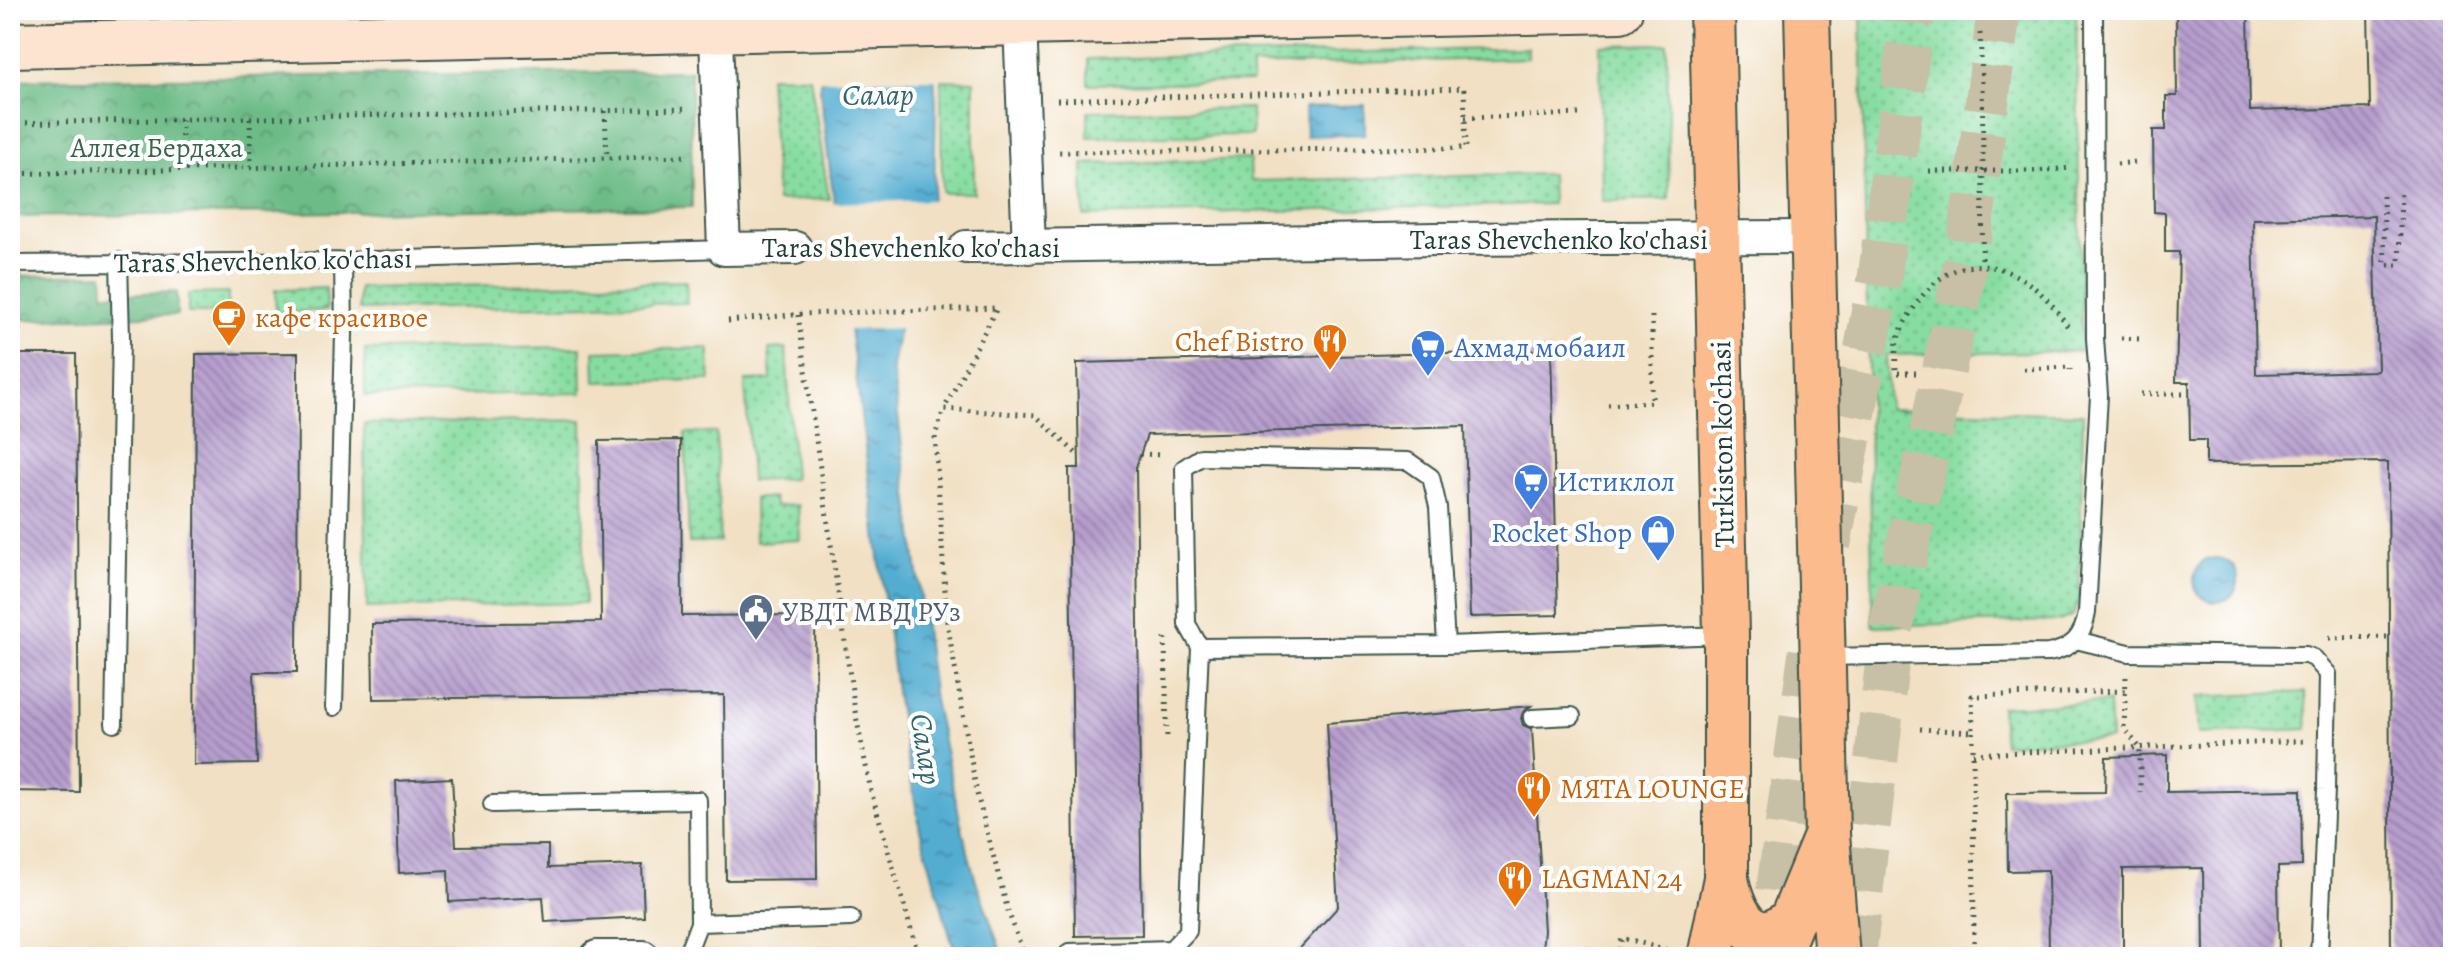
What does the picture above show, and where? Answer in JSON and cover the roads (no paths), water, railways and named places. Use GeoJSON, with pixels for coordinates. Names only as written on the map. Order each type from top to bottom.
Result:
{"type":"FeatureCollection","features":[{"type":"Feature","properties":{"kind":"main road","name":"Turkiston ko'chasi"},"geometry":{"type":"LineString","coordinates":[[1712,10],[1726,635],[1726,878]]}},
{"type":"Feature","properties":{"kind":"main road"},"geometry":{"type":"LineString","coordinates":[[1807,10],[1827,834],[1837,957]]}},
{"type":"Feature","properties":{"kind":"main road"},"geometry":{"type":"LineString","coordinates":[[1775,957],[1797,913],[1827,834]]}},
{"type":"Feature","properties":{"kind":"main road"},"geometry":{"type":"LineString","coordinates":[[1726,878],[1735,909],[1751,930],[1771,933],[1782,928],[1797,913]]}},
{"type":"Feature","properties":{"kind":"main road"},"geometry":{"type":"LineString","coordinates":[[1695,957],[1726,878]]}},
{"type":"Feature","properties":{"kind":"street"},"geometry":{"type":"LineString","coordinates":[[10,45],[729,23],[969,24],[1620,10]]}},
{"type":"Feature","properties":{"kind":"street"},"geometry":{"type":"LineString","coordinates":[[724,249],[719,108],[729,23]]}},
{"type":"Feature","properties":{"kind":"street"},"geometry":{"type":"LineString","coordinates":[[1020,23],[1029,247]]}},
{"type":"Feature","properties":{"kind":"street","name":"Taras Shevchenko ko'chasi"},"geometry":{"type":"LineString","coordinates":[[966,247],[1811,237]]}},
{"type":"Feature","properties":{"kind":"street","name":"Taras Shevchenko ko'chasi"},"geometry":{"type":"LineString","coordinates":[[724,249],[795,248]]}},
{"type":"Feature","properties":{"kind":"street"},"geometry":{"type":"LineString","coordinates":[[597,957],[643,957]]}},
{"type":"Feature","properties":{"kind":"lane"},"geometry":{"type":"LineString","coordinates":[[1822,657],[2048,653],[2064,651],[2084,627],[2099,395],[2095,338],[2094,10]]}},
{"type":"Feature","properties":{"kind":"lane","name":"Taras Shevchenko ko'chasi"},"geometry":{"type":"LineString","coordinates":[[10,264],[343,261],[724,249]]}},
{"type":"Feature","properties":{"kind":"lane"},"geometry":{"type":"LineString","coordinates":[[114,724],[121,338],[119,261]]}},
{"type":"Feature","properties":{"kind":"lane"},"geometry":{"type":"LineString","coordinates":[[334,707],[344,334],[343,261]]}},
{"type":"Feature","properties":{"kind":"lane"},"geometry":{"type":"LineString","coordinates":[[1069,952],[1171,949],[1188,931],[1200,647],[1187,624],[1184,468],[1201,457],[1408,461],[1431,477],[1438,507],[1446,645]]}},
{"type":"Feature","properties":{"kind":"lane"},"geometry":{"type":"LineString","coordinates":[[1200,647],[1446,645],[1726,635]]}},
{"type":"Feature","properties":{"kind":"lane"},"geometry":{"type":"LineString","coordinates":[[2076,640],[2129,653],[2298,655],[2314,658],[2328,674],[2319,957]]}},
{"type":"Feature","properties":{"kind":"lane"},"geometry":{"type":"LineString","coordinates":[[1532,718],[1572,716]]}},
{"type":"Feature","properties":{"kind":"lane"},"geometry":{"type":"LineString","coordinates":[[492,804],[698,800],[699,923],[686,957]]}},
{"type":"Feature","properties":{"kind":"lane"},"geometry":{"type":"LineString","coordinates":[[699,923],[851,918]]}},
{"type":"Feature","properties":{"kind":"water","name":"Салар"},"geometry":{"type":"Polygon","coordinates":[[[830,10],[929,10],[936,103],[934,190],[903,307],[892,367],[934,700],[975,878],[1003,957],[956,957],[920,830],[897,699],[820,91],[830,10]]]}},
{"type":"Feature","properties":{"kind":"water"},"geometry":{"type":"Polygon","coordinates":[[[1365,105],[1365,134],[1306,136],[1305,107],[1365,105]]]}},
{"type":"Feature","properties":{"kind":"water"},"geometry":{"type":"Polygon","coordinates":[[[2216,558],[2232,564],[2238,580],[2232,596],[2216,602],[2200,596],[2194,580],[2200,564],[2216,558]]]}},
{"type":"Feature","properties":{"kind":"tunnel"},"geometry":{"type":"LineString","coordinates":[[1829,545],[1880,275],[1913,10]]}},
{"type":"Feature","properties":{"kind":"tunnel"},"geometry":{"type":"LineString","coordinates":[[1854,957],[1891,628],[1967,258],[1999,10]]}},
{"type":"Feature","properties":{"kind":"tunnel"},"geometry":{"type":"LineString","coordinates":[[1769,957],[1812,640]]}},
{"type":"Feature","properties":{"kind":"place","name":"кафе красивое"},"geometry":{"type":"Point","coordinates":[229,348]}},
{"type":"Feature","properties":{"kind":"place","name":"Chef Bistro"},"geometry":{"type":"Point","coordinates":[1330,372]}},
{"type":"Feature","properties":{"kind":"place","name":"Ахмад мобаил"},"geometry":{"type":"Point","coordinates":[1428,378]}},
{"type":"Feature","properties":{"kind":"place","name":"Истиклол"},"geometry":{"type":"Point","coordinates":[1531,512]}},
{"type":"Feature","properties":{"kind":"place","name":"Rocket Shop"},"geometry":{"type":"Point","coordinates":[1658,563]}},
{"type":"Feature","properties":{"kind":"place","name":"УВДТ МВД РУз"},"geometry":{"type":"Point","coordinates":[756,642]}},
{"type":"Feature","properties":{"kind":"place","name":"МЯТА LOUNGE"},"geometry":{"type":"Point","coordinates":[1534,819]}},
{"type":"Feature","properties":{"kind":"place","name":"LAGMAN 24"},"geometry":{"type":"Point","coordinates":[1515,909]}},
{"type":"Feature","properties":{"kind":"park label","name":"Аллея Бердаха"},"geometry":{"type":"Point","coordinates":[157,147]}}]}
